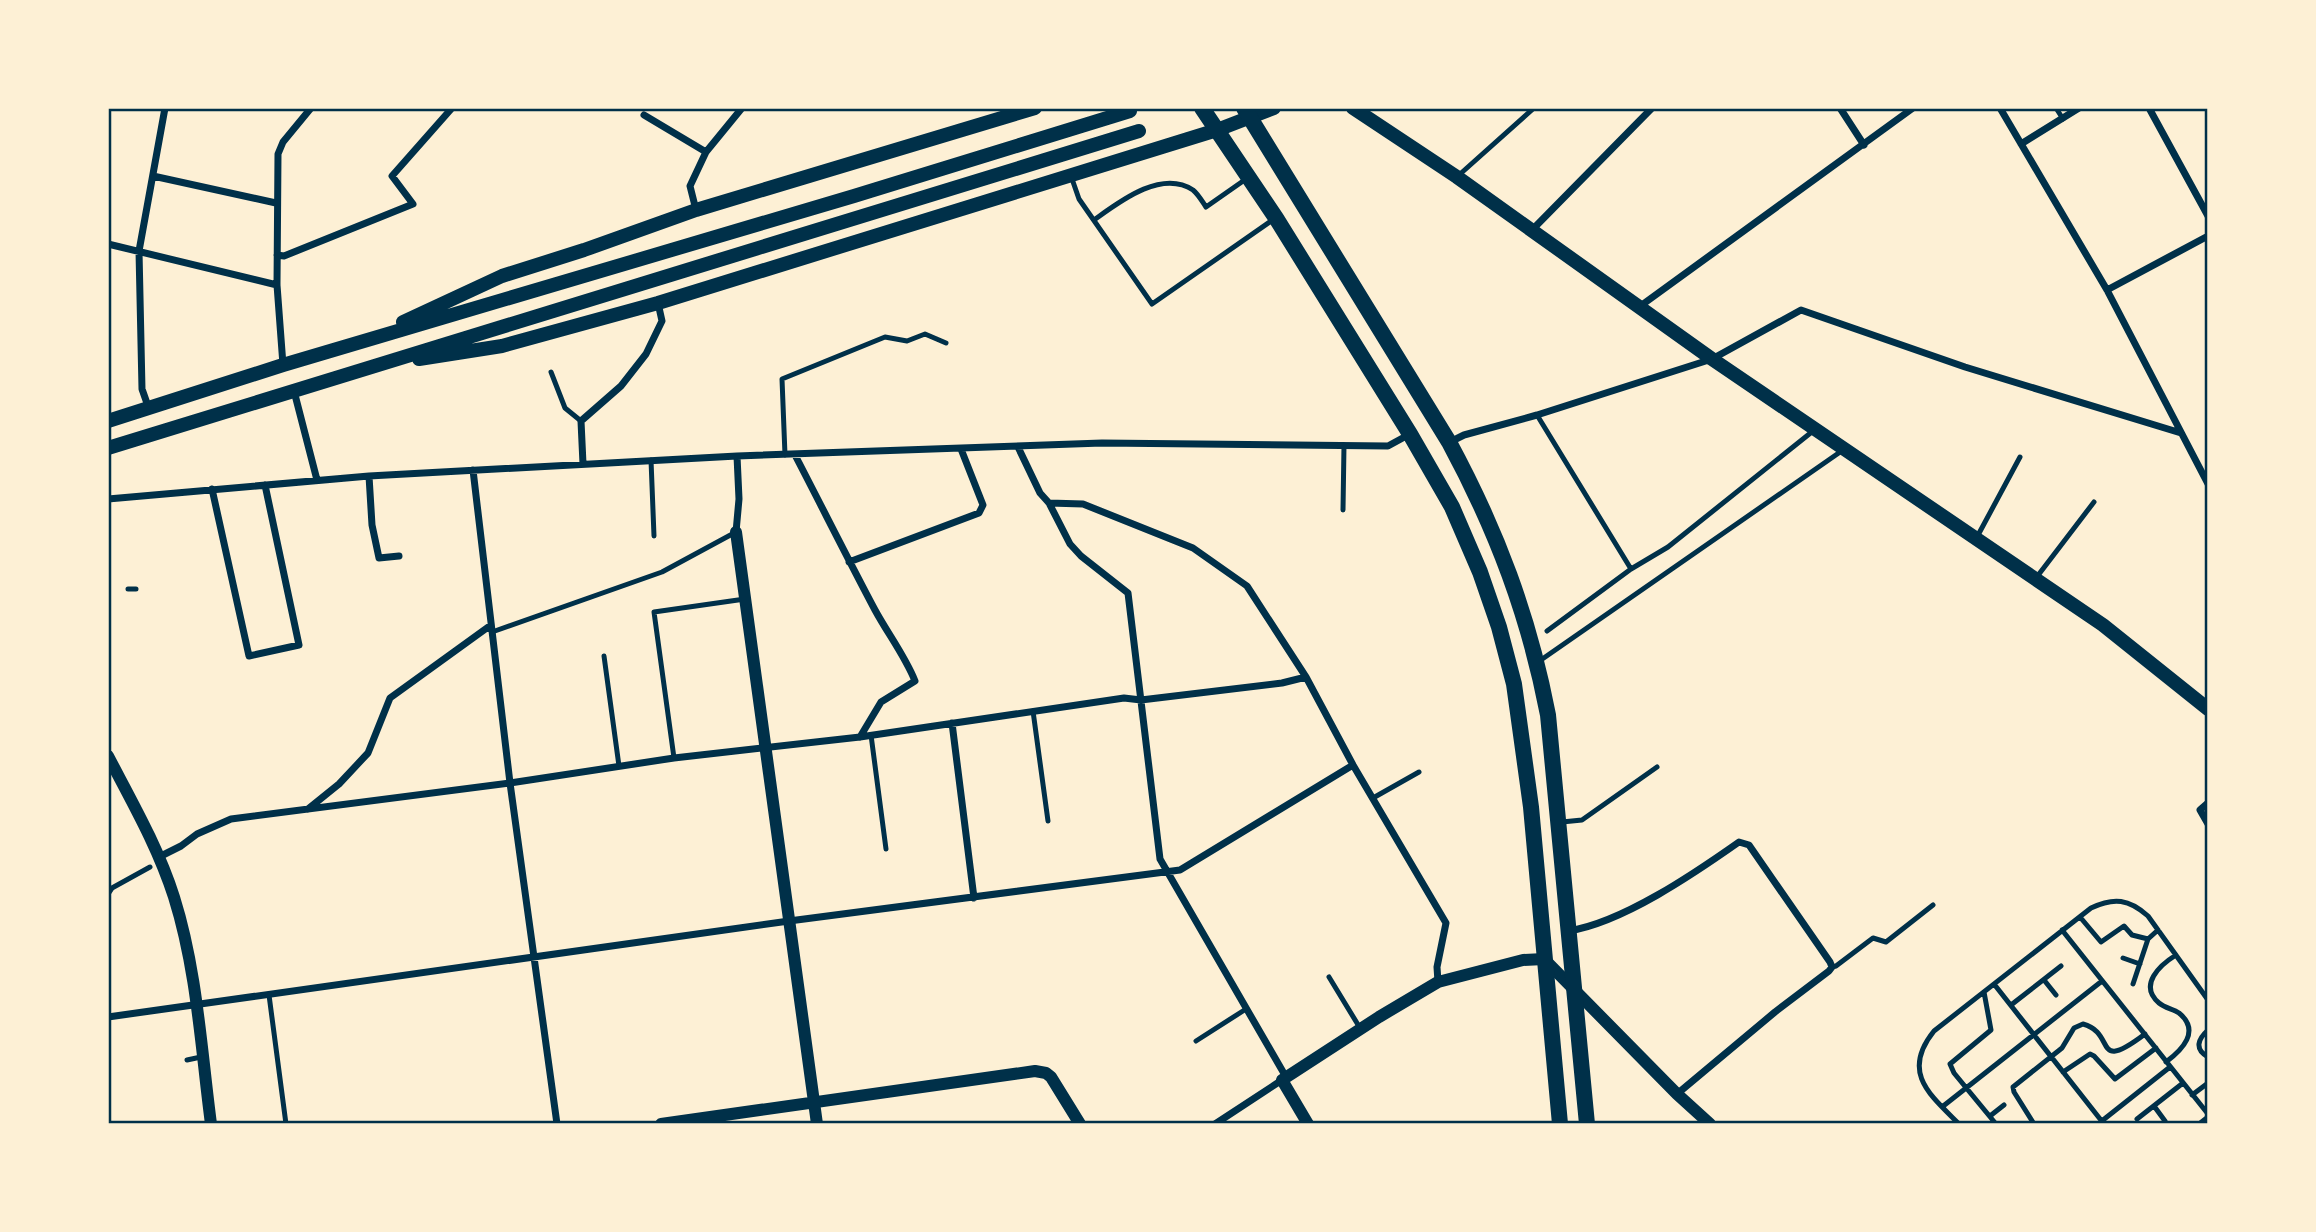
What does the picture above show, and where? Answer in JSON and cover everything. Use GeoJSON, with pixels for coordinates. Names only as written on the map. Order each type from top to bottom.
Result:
{"type":"FeatureCollection","features":[{"type":"Feature","properties":{"kind":"main road"},"geometry":{"type":"LineString","coordinates":[[361,342],[502,276],[696,210],[1035,108]]}},
{"type":"Feature","properties":{"kind":"main road"},"geometry":{"type":"LineString","coordinates":[[1202,108],[1276,218],[1410,434],[1452,507],[1480,572],[1499,627],[1514,684],[1531,807],[1560,1124]]}},
{"type":"Feature","properties":{"kind":"main road"},"geometry":{"type":"LineString","coordinates":[[369,367],[502,346],[658,303],[1217,130],[1247,114],[1274,108]]}},
{"type":"Feature","properties":{"kind":"main road"},"geometry":{"type":"LineString","coordinates":[[1353,108],[1532,229],[1712,359],[2104,625],[2207,709]]}},
{"type":"Feature","properties":{"kind":"main road"},"geometry":{"type":"LineString","coordinates":[[108,421],[284,365],[841,200],[1130,111]]}},
{"type":"Feature","properties":{"kind":"main road"},"geometry":{"type":"LineString","coordinates":[[1247,114],[1449,442],[1478,495],[1523,610],[1538,662],[1548,715],[1587,1124]]}},
{"type":"Feature","properties":{"kind":"main road"},"geometry":{"type":"LineString","coordinates":[[108,448],[1139,131]]}},
{"type":"Feature","properties":{"kind":"street"},"geometry":{"type":"LineString","coordinates":[[149,409],[142,389],[139,251],[165,108]]}},
{"type":"Feature","properties":{"kind":"street"},"geometry":{"type":"LineString","coordinates":[[284,365],[277,255],[278,154],[283,142],[311,108]]}},
{"type":"Feature","properties":{"kind":"street"},"geometry":{"type":"LineString","coordinates":[[277,255],[284,256],[413,204],[392,176],[452,108]]}},
{"type":"Feature","properties":{"kind":"street"},"geometry":{"type":"LineString","coordinates":[[696,210],[690,186],[706,152],[742,108]]}},
{"type":"Feature","properties":{"kind":"street"},"geometry":{"type":"LineString","coordinates":[[1532,229],[1652,108]]}},
{"type":"Feature","properties":{"kind":"street"},"geometry":{"type":"LineString","coordinates":[[1840,108],[1864,145]]}},
{"type":"Feature","properties":{"kind":"street"},"geometry":{"type":"LineString","coordinates":[[1638,308],[1913,108]]}},
{"type":"Feature","properties":{"kind":"street"},"geometry":{"type":"LineString","coordinates":[[2000,108],[2107,290],[2207,484]]}},
{"type":"Feature","properties":{"kind":"street"},"geometry":{"type":"LineString","coordinates":[[2021,144],[2079,108]]}},
{"type":"Feature","properties":{"kind":"street"},"geometry":{"type":"LineString","coordinates":[[2149,108],[2207,216]]}},
{"type":"Feature","properties":{"kind":"street"},"geometry":{"type":"LineString","coordinates":[[644,115],[706,152]]}},
{"type":"Feature","properties":{"kind":"street"},"geometry":{"type":"LineString","coordinates":[[153,176],[276,203]]}},
{"type":"Feature","properties":{"kind":"street"},"geometry":{"type":"LineString","coordinates":[[2107,290],[2207,236]]}},
{"type":"Feature","properties":{"kind":"street"},"geometry":{"type":"LineString","coordinates":[[108,244],[278,285]]}},
{"type":"Feature","properties":{"kind":"street"},"geometry":{"type":"LineString","coordinates":[[583,464],[581,421],[621,386],[646,354],[662,321],[658,303]]}},
{"type":"Feature","properties":{"kind":"street"},"geometry":{"type":"LineString","coordinates":[[1449,442],[1464,435],[1537,415],[1712,359],[1801,310],[1965,367],[2181,432]]}},
{"type":"Feature","properties":{"kind":"street"},"geometry":{"type":"LineString","coordinates":[[294,391],[317,480]]}},
{"type":"Feature","properties":{"kind":"street"},"geometry":{"type":"LineString","coordinates":[[108,499],[369,476],[651,460],[1102,443],[1388,446],[1410,434]]}},
{"type":"Feature","properties":{"kind":"street"},"geometry":{"type":"LineString","coordinates":[[1017,447],[1070,544],[1128,593],[1160,859],[1308,1124]]}},
{"type":"Feature","properties":{"kind":"street"},"geometry":{"type":"LineString","coordinates":[[849,562],[979,513],[983,505],[961,449]]}},
{"type":"Feature","properties":{"kind":"street"},"geometry":{"type":"LineString","coordinates":[[795,455],[849,562],[915,681],[881,702],[860,737]]}},
{"type":"Feature","properties":{"kind":"street"},"geometry":{"type":"LineString","coordinates":[[737,456],[739,499],[736,532],[817,1124]]}},
{"type":"Feature","properties":{"kind":"street"},"geometry":{"type":"LineString","coordinates":[[473,470],[510,783],[557,1124]]}},
{"type":"Feature","properties":{"kind":"street"},"geometry":{"type":"LineString","coordinates":[[369,476],[372,526],[379,558],[399,556]]}},
{"type":"Feature","properties":{"kind":"street"},"geometry":{"type":"LineString","coordinates":[[212,489],[248,656],[299,645],[265,485]]}},
{"type":"Feature","properties":{"kind":"street"},"geometry":{"type":"LineString","coordinates":[[1049,503],[1083,503],[1193,548],[1247,586],[1306,677],[1353,765],[1446,923],[1437,967],[1438,982]]}},
{"type":"Feature","properties":{"kind":"street"},"geometry":{"type":"LineString","coordinates":[[308,809],[339,784],[368,753],[390,698],[491,629]]}},
{"type":"Feature","properties":{"kind":"street"},"geometry":{"type":"LineString","coordinates":[[155,862],[197,834],[231,819],[510,783],[674,758],[860,737],[1124,698],[1141,700],[1282,683],[1306,677]]}},
{"type":"Feature","properties":{"kind":"street"},"geometry":{"type":"LineString","coordinates":[[953,723],[974,898]]}},
{"type":"Feature","properties":{"kind":"street"},"geometry":{"type":"LineString","coordinates":[[108,756],[183,928],[197,1005],[211,1124]]}},
{"type":"Feature","properties":{"kind":"street"},"geometry":{"type":"LineString","coordinates":[[108,1017],[1180,870],[1353,765]]}},
{"type":"Feature","properties":{"kind":"street"},"geometry":{"type":"LineString","coordinates":[[2207,803],[2200,810],[2207,824]]}},
{"type":"Feature","properties":{"kind":"street"},"geometry":{"type":"LineString","coordinates":[[1568,932],[1585,929],[1643,902],[1695,873],[1739,842],[1749,845],[1830,962],[1832,967],[1829,971],[1677,1094]]}},
{"type":"Feature","properties":{"kind":"street"},"geometry":{"type":"LineString","coordinates":[[1215,1124],[1438,982],[1523,960],[1544,959],[1710,1124]]}},
{"type":"Feature","properties":{"kind":"street"},"geometry":{"type":"LineString","coordinates":[[661,1124],[1041,1071],[1051,1077],[1080,1124]]}},
{"type":"Feature","properties":{"kind":"lane"},"geometry":{"type":"LineString","coordinates":[[1457,177],[1534,108]]}},
{"type":"Feature","properties":{"kind":"lane"},"geometry":{"type":"LineString","coordinates":[[2056,108],[2063,119]]}},
{"type":"Feature","properties":{"kind":"lane"},"geometry":{"type":"LineString","coordinates":[[1071,176],[1079,199],[1152,304],[1276,218]]}},
{"type":"Feature","properties":{"kind":"lane"},"geometry":{"type":"LineString","coordinates":[[1094,220],[1119,202],[1162,182],[1181,184],[1195,191],[1206,207],[1248,177]]}},
{"type":"Feature","properties":{"kind":"lane"},"geometry":{"type":"LineString","coordinates":[[785,455],[782,379],[885,337],[907,341],[925,334],[946,343]]}},
{"type":"Feature","properties":{"kind":"lane"},"geometry":{"type":"LineString","coordinates":[[551,372],[565,408],[581,421]]}},
{"type":"Feature","properties":{"kind":"lane"},"geometry":{"type":"LineString","coordinates":[[1537,415],[1632,569]]}},
{"type":"Feature","properties":{"kind":"lane"},"geometry":{"type":"LineString","coordinates":[[1547,631],[1632,569],[1668,547],[1816,429]]}},
{"type":"Feature","properties":{"kind":"lane"},"geometry":{"type":"LineString","coordinates":[[1343,510],[1344,446]]}},
{"type":"Feature","properties":{"kind":"lane"},"geometry":{"type":"LineString","coordinates":[[1538,662],[1844,449]]}},
{"type":"Feature","properties":{"kind":"lane"},"geometry":{"type":"LineString","coordinates":[[1976,538],[2020,457]]}},
{"type":"Feature","properties":{"kind":"lane"},"geometry":{"type":"LineString","coordinates":[[651,460],[654,536]]}},
{"type":"Feature","properties":{"kind":"lane"},"geometry":{"type":"LineString","coordinates":[[2036,578],[2094,502]]}},
{"type":"Feature","properties":{"kind":"lane"},"geometry":{"type":"LineString","coordinates":[[491,629],[662,572],[736,532]]}},
{"type":"Feature","properties":{"kind":"lane"},"geometry":{"type":"LineString","coordinates":[[128,589],[136,589]]}},
{"type":"Feature","properties":{"kind":"lane"},"geometry":{"type":"LineString","coordinates":[[674,758],[654,612],[745,599]]}},
{"type":"Feature","properties":{"kind":"lane"},"geometry":{"type":"LineString","coordinates":[[604,656],[619,766]]}},
{"type":"Feature","properties":{"kind":"lane"},"geometry":{"type":"LineString","coordinates":[[1033,711],[1048,821]]}},
{"type":"Feature","properties":{"kind":"lane"},"geometry":{"type":"LineString","coordinates":[[872,735],[886,849]]}},
{"type":"Feature","properties":{"kind":"lane"},"geometry":{"type":"LineString","coordinates":[[1559,822],[1582,820],[1657,767]]}},
{"type":"Feature","properties":{"kind":"lane"},"geometry":{"type":"LineString","coordinates":[[1373,798],[1419,772]]}},
{"type":"Feature","properties":{"kind":"lane"},"geometry":{"type":"LineString","coordinates":[[108,894],[112,888],[155,862]]}},
{"type":"Feature","properties":{"kind":"lane"},"geometry":{"type":"LineString","coordinates":[[1959,1124],[1930,1095],[1920,1079],[1919,1060],[1924,1044],[1934,1031],[2062,930],[2105,901],[2121,900],[2136,905],[2148,916],[2207,1000]]}},
{"type":"Feature","properties":{"kind":"lane"},"geometry":{"type":"LineString","coordinates":[[1832,967],[1873,938],[1886,942],[1933,905]]}},
{"type":"Feature","properties":{"kind":"lane"},"geometry":{"type":"LineString","coordinates":[[2080,917],[2100,942],[2124,926],[2133,935],[2148,939]]}},
{"type":"Feature","properties":{"kind":"lane"},"geometry":{"type":"LineString","coordinates":[[2062,930],[2207,1115],[2199,1124]]}},
{"type":"Feature","properties":{"kind":"lane"},"geometry":{"type":"LineString","coordinates":[[2133,984],[2148,939],[2158,930]]}},
{"type":"Feature","properties":{"kind":"lane"},"geometry":{"type":"LineString","coordinates":[[1994,984],[2101,1123],[2186,1045],[2188,1026],[2178,1012],[2160,1003],[2151,987],[2158,968],[2176,955]]}},
{"type":"Feature","properties":{"kind":"lane"},"geometry":{"type":"LineString","coordinates":[[2123,958],[2140,964]]}},
{"type":"Feature","properties":{"kind":"lane"},"geometry":{"type":"LineString","coordinates":[[2011,1005],[2061,966]]}},
{"type":"Feature","properties":{"kind":"lane"},"geometry":{"type":"LineString","coordinates":[[1329,977],[1361,1029]]}},
{"type":"Feature","properties":{"kind":"lane"},"geometry":{"type":"LineString","coordinates":[[2044,979],[2056,995]]}},
{"type":"Feature","properties":{"kind":"lane"},"geometry":{"type":"LineString","coordinates":[[1942,1107],[2102,981]]}},
{"type":"Feature","properties":{"kind":"lane"},"geometry":{"type":"LineString","coordinates":[[1984,992],[1990,1030],[1950,1064],[1954,1073],[1996,1124]]}},
{"type":"Feature","properties":{"kind":"lane"},"geometry":{"type":"LineString","coordinates":[[269,995],[286,1124]]}},
{"type":"Feature","properties":{"kind":"lane"},"geometry":{"type":"LineString","coordinates":[[1196,1041],[1246,1009]]}},
{"type":"Feature","properties":{"kind":"lane"},"geometry":{"type":"LineString","coordinates":[[2034,1124],[2013,1087],[2062,1048],[2074,1028],[2083,1024],[2093,1028],[2107,1049],[2112,1051],[2123,1051],[2145,1034]]}},
{"type":"Feature","properties":{"kind":"lane"},"geometry":{"type":"LineString","coordinates":[[2207,1030],[2198,1045],[2207,1057]]}},
{"type":"Feature","properties":{"kind":"lane"},"geometry":{"type":"LineString","coordinates":[[2063,1072],[2090,1054],[2115,1079],[2156,1048]]}},
{"type":"Feature","properties":{"kind":"lane"},"geometry":{"type":"LineString","coordinates":[[187,1059],[203,1057]]}},
{"type":"Feature","properties":{"kind":"lane"},"geometry":{"type":"LineString","coordinates":[[2137,1119],[2183,1083]]}},
{"type":"Feature","properties":{"kind":"lane"},"geometry":{"type":"LineString","coordinates":[[2192,1095],[2207,1083]]}},
{"type":"Feature","properties":{"kind":"lane"},"geometry":{"type":"LineString","coordinates":[[1990,1116],[2004,1105]]}},
{"type":"Feature","properties":{"kind":"lane"},"geometry":{"type":"LineString","coordinates":[[2154,1106],[2165,1121]]}}]}
